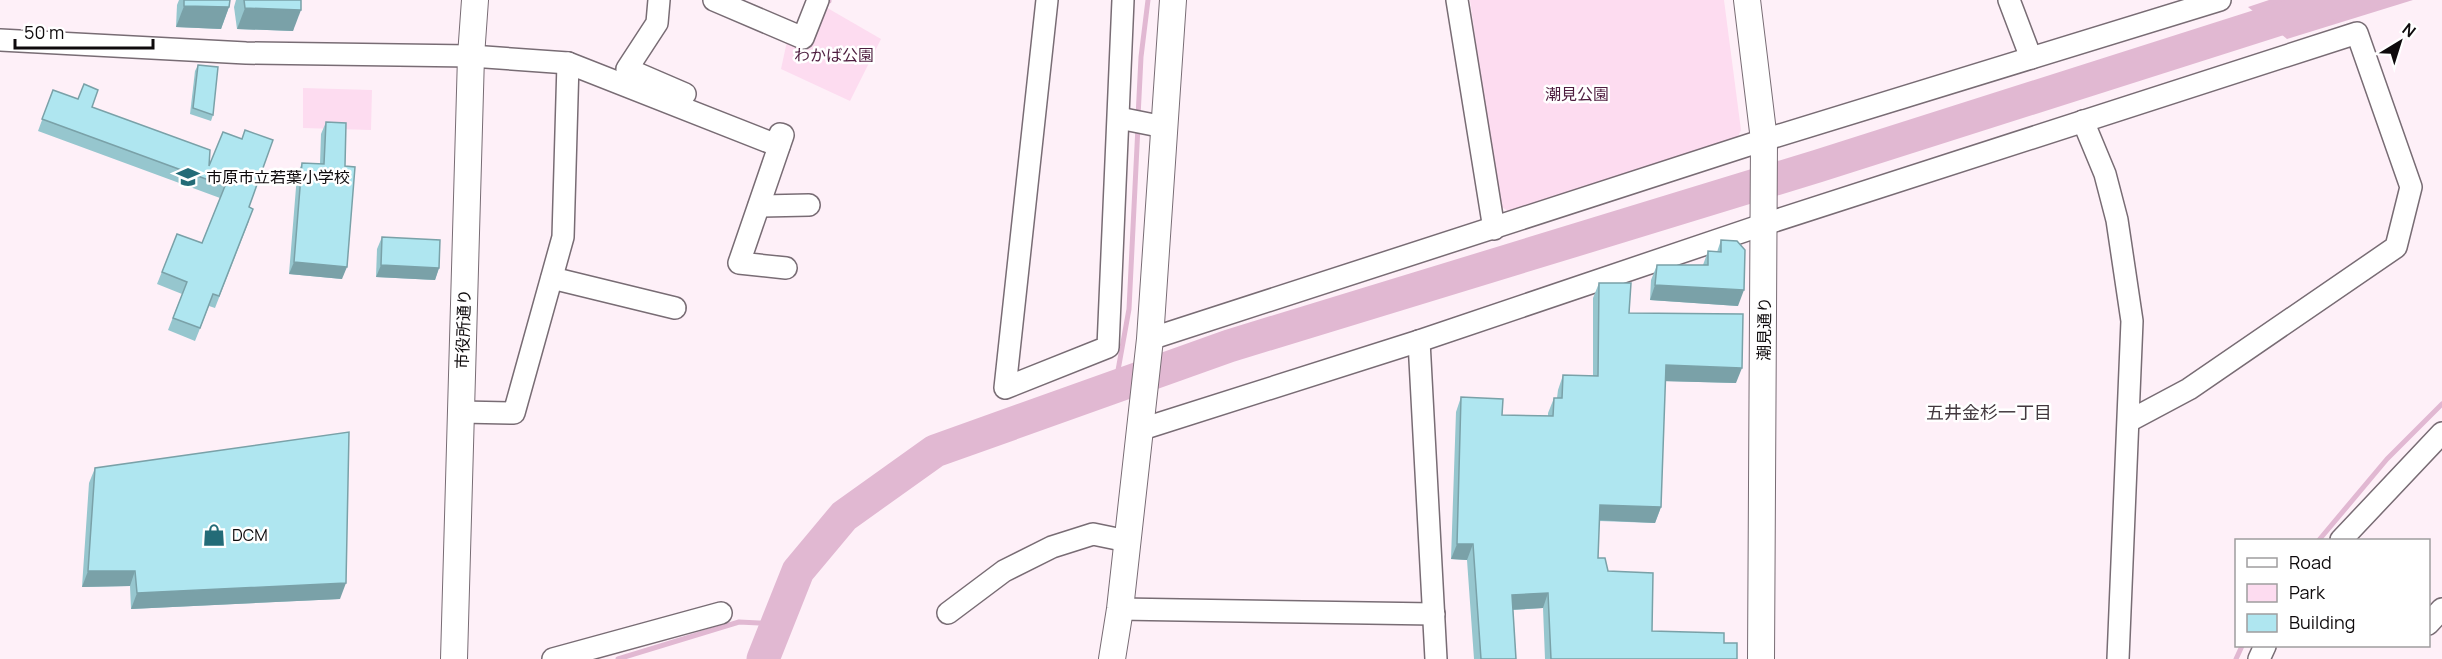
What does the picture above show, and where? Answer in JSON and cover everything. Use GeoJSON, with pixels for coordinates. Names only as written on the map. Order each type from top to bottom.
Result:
{"type":"FeatureCollection","features":[{"type":"Feature","properties":{"kind":"street","name":"市役所通り"},"geometry":{"type":"LineString","coordinates":[[454,659],[471,56],[475,0]]}},
{"type":"Feature","properties":{"kind":"street"},"geometry":{"type":"LineString","coordinates":[[658,0],[657,23],[627,69],[783,135],[739,263],[786,268]]}},
{"type":"Feature","properties":{"kind":"street"},"geometry":{"type":"LineString","coordinates":[[714,0],[803,39],[818,0]]}},
{"type":"Feature","properties":{"kind":"street"},"geometry":{"type":"LineString","coordinates":[[1047,0],[1005,388],[1108,347],[1123,0]]}},
{"type":"Feature","properties":{"kind":"street"},"geometry":{"type":"LineString","coordinates":[[1112,659],[1120,609],[1150,339],[1173,0]]}},
{"type":"Feature","properties":{"kind":"street"},"geometry":{"type":"LineString","coordinates":[[1457,0],[1494,229]]}},
{"type":"Feature","properties":{"kind":"street","name":"潮見通り"},"geometry":{"type":"LineString","coordinates":[[1747,0],[1764,140],[1761,659]]}},
{"type":"Feature","properties":{"kind":"street"},"geometry":{"type":"LineString","coordinates":[[2009,0],[2031,58]]}},
{"type":"Feature","properties":{"kind":"street"},"geometry":{"type":"LineString","coordinates":[[1150,339],[1764,140],[2220,0]]}},
{"type":"Feature","properties":{"kind":"street"},"geometry":{"type":"LineString","coordinates":[[1139,430],[1419,341],[1765,224],[2357,33],[2411,186],[2396,247],[2189,389],[2129,421]]}},
{"type":"Feature","properties":{"kind":"street"},"geometry":{"type":"LineString","coordinates":[[0,40],[246,53],[471,56],[568,63],[779,146]]}},
{"type":"Feature","properties":{"kind":"street"},"geometry":{"type":"LineString","coordinates":[[461,412],[514,413],[563,237],[568,63]]}},
{"type":"Feature","properties":{"kind":"street"},"geometry":{"type":"LineString","coordinates":[[1119,118],[1164,127]]}},
{"type":"Feature","properties":{"kind":"street"},"geometry":{"type":"LineString","coordinates":[[2083,121],[2105,174],[2124,258],[2132,321],[2118,659]]}},
{"type":"Feature","properties":{"kind":"street"},"geometry":{"type":"LineString","coordinates":[[759,206],[809,205]]}},
{"type":"Feature","properties":{"kind":"street"},"geometry":{"type":"LineString","coordinates":[[552,278],[675,308]]}},
{"type":"Feature","properties":{"kind":"street"},"geometry":{"type":"LineString","coordinates":[[1419,341],[1436,659]]}},
{"type":"Feature","properties":{"kind":"street"},"geometry":{"type":"LineString","coordinates":[[2342,539],[2442,433]]}},
{"type":"Feature","properties":{"kind":"street"},"geometry":{"type":"LineString","coordinates":[[948,613],[1004,571],[1052,547],[1093,534],[1127,541]]}},
{"type":"Feature","properties":{"kind":"street"},"geometry":{"type":"LineString","coordinates":[[1120,609],[1434,614]]}},
{"type":"Feature","properties":{"kind":"street"},"geometry":{"type":"LineString","coordinates":[[2430,624],[2442,609]]}},
{"type":"Feature","properties":{"kind":"street"},"geometry":{"type":"LineString","coordinates":[[553,659],[721,613]]}},
{"type":"Feature","properties":{"kind":"street"},"geometry":{"type":"LineString","coordinates":[[2430,628],[2442,639]]}},
{"type":"Feature","properties":{"kind":"green space","name":"潮見公園"},"geometry":{"type":"Polygon","coordinates":[[[1470,0],[1724,0],[1741,130],[1735,143],[1510,212],[1498,205],[1470,0]]]}},
{"type":"Feature","properties":{"kind":"green space","name":"わかば公園"},"geometry":{"type":"Polygon","coordinates":[[[817,2],[881,39],[850,101],[781,69],[789,32],[803,38],[817,2]]]}},
{"type":"Feature","properties":{"kind":"green space"},"geometry":{"type":"Polygon","coordinates":[[[303,88],[372,90],[371,130],[303,128],[303,88]]]}},
{"type":"Feature","properties":{"kind":"shaded area"},"geometry":{"type":"Polygon","coordinates":[[[2269,0],[2413,0],[2287,39],[2248,7],[2269,0]]]}},
{"type":"Feature","properties":{"kind":"building"},"geometry":{"type":"Polygon","coordinates":[[[184,0],[230,0],[229,7],[184,6],[184,0]]]}},
{"type":"Feature","properties":{"kind":"building"},"geometry":{"type":"Polygon","coordinates":[[[244,0],[301,0],[301,10],[245,8],[244,0]]]}},
{"type":"Feature","properties":{"kind":"building"},"geometry":{"type":"Polygon","coordinates":[[[198,65],[218,67],[213,115],[193,108],[198,65]]]}},
{"type":"Feature","properties":{"kind":"building"},"geometry":{"type":"Polygon","coordinates":[[[84,84],[98,90],[92,107],[210,150],[209,166],[223,132],[242,139],[245,130],[273,140],[249,207],[253,209],[219,296],[213,294],[200,328],[173,318],[187,282],[162,272],[177,234],[202,243],[225,186],[42,119],[53,90],[78,99],[84,84]]]}},
{"type":"Feature","properties":{"kind":"building"},"geometry":{"type":"Polygon","coordinates":[[[326,122],[346,123],[345,166],[355,167],[347,267],[294,262],[302,163],[324,164],[326,122]]]}},
{"type":"Feature","properties":{"kind":"building"},"geometry":{"type":"Polygon","coordinates":[[[382,237],[440,240],[439,268],[381,265],[382,237]]]}},
{"type":"Feature","properties":{"kind":"building"},"geometry":{"type":"Polygon","coordinates":[[[1721,240],[1737,241],[1745,250],[1744,290],[1655,285],[1657,265],[1708,265],[1708,251],[1721,252],[1721,240]]]}},
{"type":"Feature","properties":{"kind":"building"},"geometry":{"type":"Polygon","coordinates":[[[1599,283],[1631,283],[1629,313],[1743,314],[1742,368],[1666,365],[1661,507],[1600,505],[1598,558],[1605,558],[1608,571],[1653,573],[1652,631],[1724,633],[1724,643],[1737,643],[1737,659],[1551,659],[1548,593],[1512,595],[1516,659],[1481,659],[1473,544],[1457,544],[1461,397],[1503,399],[1502,415],[1553,416],[1554,398],[1562,398],[1563,375],[1598,376],[1599,283]]]}},
{"type":"Feature","properties":{"kind":"building","name":"DCM"},"geometry":{"type":"Polygon","coordinates":[[[349,432],[346,583],[137,593],[135,571],[88,571],[95,468],[349,432]]]}},
{"type":"Feature","properties":{"kind":"waterway"},"geometry":{"type":"LineString","coordinates":[[1138,117],[1141,57],[1148,0]]}},
{"type":"Feature","properties":{"kind":"waterway"},"geometry":{"type":"LineString","coordinates":[[763,659],[798,571],[844,516],[935,451],[1229,346],[1818,166],[2340,0]]}},
{"type":"Feature","properties":{"kind":"waterway"},"geometry":{"type":"LineString","coordinates":[[1115,387],[1129,309],[1138,126]]}},
{"type":"Feature","properties":{"kind":"waterway"},"geometry":{"type":"LineString","coordinates":[[2320,539],[2387,459],[2442,404]]}},
{"type":"Feature","properties":{"kind":"waterway"},"geometry":{"type":"LineString","coordinates":[[618,659],[739,622],[777,624]]}},
{"type":"Feature","properties":{"kind":"waterway"},"geometry":{"type":"LineString","coordinates":[[2236,659],[2242,647]]}},
{"type":"Feature","properties":{"kind":"place","name":"市原市立若葉小学校"},"geometry":{"type":"Point","coordinates":[188,177]}},
{"type":"Feature","properties":{"kind":"place","name":"DCM"},"geometry":{"type":"Point","coordinates":[214,535]}},
{"type":"Feature","properties":{"kind":"district","name":"五井金杉一丁目"},"geometry":{"type":"Point","coordinates":[1989,413]}}]}
